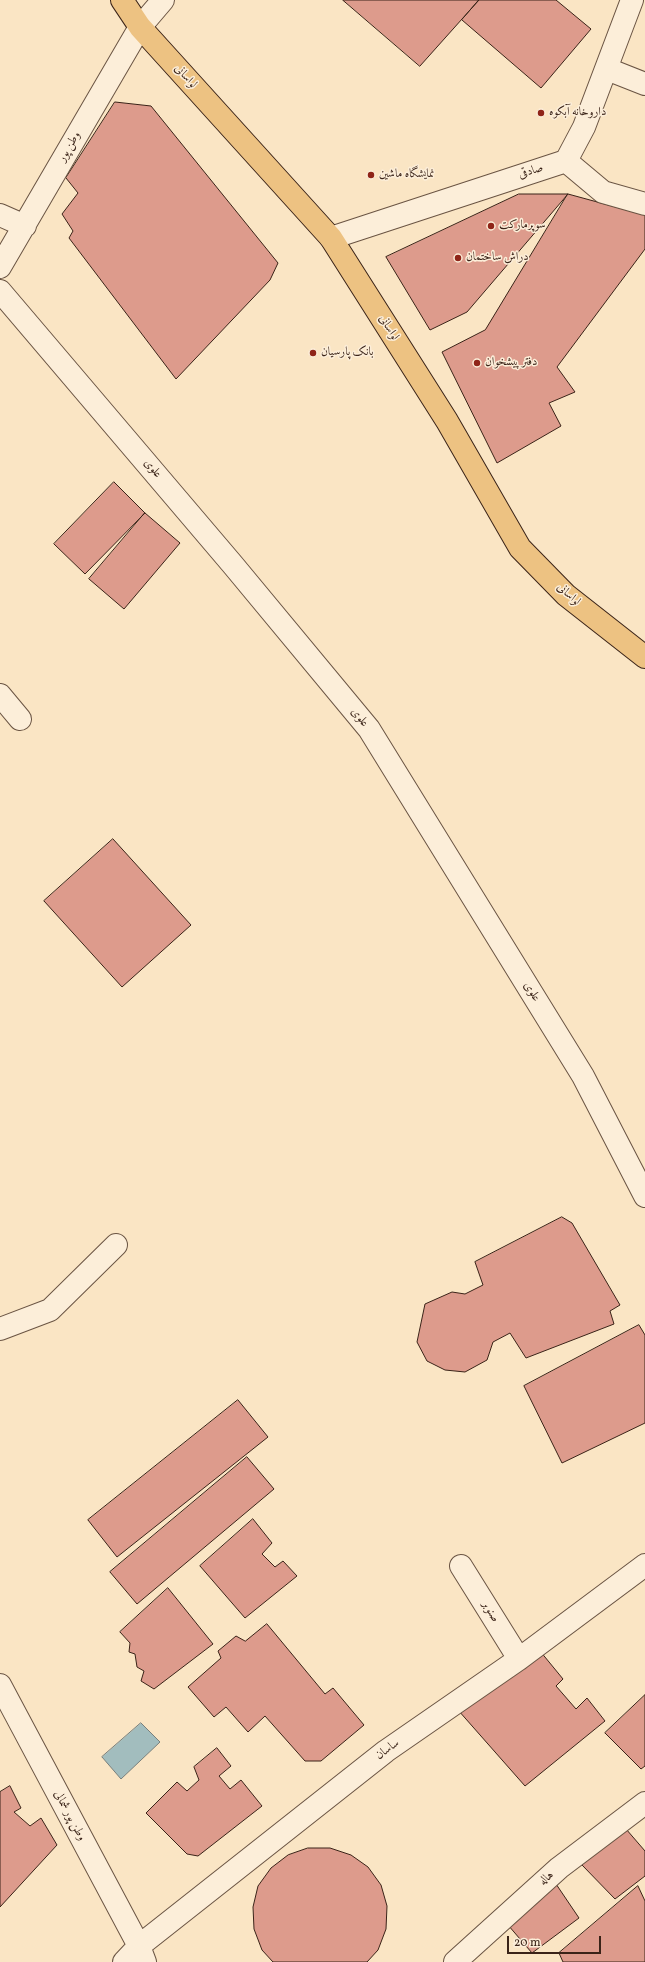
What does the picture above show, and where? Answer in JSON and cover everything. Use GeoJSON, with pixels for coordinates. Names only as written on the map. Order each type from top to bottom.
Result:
{"type":"FeatureCollection","features":[{"type":"Feature","properties":{"kind":"main road","name":"لواسانی"},"geometry":{"type":"LineString","coordinates":[[122,0],[140,27],[331,238],[447,421],[520,548],[566,595],[645,657]]}},
{"type":"Feature","properties":{"kind":"street","name":"وطن پور"},"geometry":{"type":"LineString","coordinates":[[0,267],[140,27],[163,0]]}},
{"type":"Feature","properties":{"kind":"street"},"geometry":{"type":"LineString","coordinates":[[632,0],[584,127],[566,160],[603,192],[645,204]]}},
{"type":"Feature","properties":{"kind":"street"},"geometry":{"type":"LineString","coordinates":[[607,69],[645,84]]}},
{"type":"Feature","properties":{"kind":"street","name":"صادقی"},"geometry":{"type":"LineString","coordinates":[[331,238],[566,160]]}},
{"type":"Feature","properties":{"kind":"street"},"geometry":{"type":"LineString","coordinates":[[0,215],[25,226]]}},
{"type":"Feature","properties":{"kind":"street","name":"علوی"},"geometry":{"type":"LineString","coordinates":[[0,291],[233,565],[368,729],[583,1076],[645,1196]]}},
{"type":"Feature","properties":{"kind":"street"},"geometry":{"type":"LineString","coordinates":[[0,695],[20,719]]}},
{"type":"Feature","properties":{"kind":"street"},"geometry":{"type":"LineString","coordinates":[[0,1329],[50,1310],[116,1244]]}},
{"type":"Feature","properties":{"kind":"street","name":"ساسان"},"geometry":{"type":"LineString","coordinates":[[124,1962],[142,1954],[386,1751],[519,1659],[645,1565]]}},
{"type":"Feature","properties":{"kind":"street","name":"صنوبر"},"geometry":{"type":"LineString","coordinates":[[461,1566],[519,1659]]}},
{"type":"Feature","properties":{"kind":"street","name":"وطن پور شمالی"},"geometry":{"type":"LineString","coordinates":[[0,1685],[142,1954]]}},
{"type":"Feature","properties":{"kind":"street","name":"هاله"},"geometry":{"type":"LineString","coordinates":[[455,1962],[559,1868],[645,1803]]}},
{"type":"Feature","properties":{"kind":"water"},"geometry":{"type":"Polygon","coordinates":[[[141,1723],[160,1742],[121,1779],[102,1757],[141,1723]]]}},
{"type":"Feature","properties":{"kind":"building"},"geometry":{"type":"Polygon","coordinates":[[[343,0],[479,0],[420,66],[343,0]]]}},
{"type":"Feature","properties":{"kind":"building"},"geometry":{"type":"Polygon","coordinates":[[[479,0],[556,0],[591,29],[541,88],[462,20],[479,0]]]}},
{"type":"Feature","properties":{"kind":"building"},"geometry":{"type":"Polygon","coordinates":[[[115,102],[151,106],[278,263],[270,280],[176,379],[69,238],[73,231],[62,214],[78,193],[66,178],[115,102]]]}},
{"type":"Feature","properties":{"kind":"building"},"geometry":{"type":"Polygon","coordinates":[[[519,194],[568,194],[467,312],[430,330],[386,257],[519,194]]]}},
{"type":"Feature","properties":{"kind":"building"},"geometry":{"type":"Polygon","coordinates":[[[568,194],[645,215],[645,249],[557,367],[575,392],[549,403],[561,426],[497,463],[442,352],[485,330],[568,194]]]}},
{"type":"Feature","properties":{"kind":"building"},"geometry":{"type":"Polygon","coordinates":[[[114,482],[145,513],[85,574],[54,544],[114,482]]]}},
{"type":"Feature","properties":{"kind":"building"},"geometry":{"type":"Polygon","coordinates":[[[145,513],[180,543],[124,609],[89,579],[145,513]]]}},
{"type":"Feature","properties":{"kind":"building"},"geometry":{"type":"Polygon","coordinates":[[[113,839],[191,925],[122,987],[44,901],[113,839]]]}},
{"type":"Feature","properties":{"kind":"building"},"geometry":{"type":"Polygon","coordinates":[[[562,1217],[572,1223],[620,1305],[610,1311],[614,1324],[526,1358],[510,1333],[493,1342],[487,1360],[465,1372],[445,1370],[427,1361],[417,1342],[425,1304],[452,1292],[465,1294],[483,1285],[475,1262],[562,1217]]]}},
{"type":"Feature","properties":{"kind":"building"},"geometry":{"type":"Polygon","coordinates":[[[639,1325],[645,1335],[645,1423],[562,1463],[524,1386],[639,1325]]]}},
{"type":"Feature","properties":{"kind":"building"},"geometry":{"type":"Polygon","coordinates":[[[238,1400],[268,1437],[117,1557],[88,1520],[238,1400]]]}},
{"type":"Feature","properties":{"kind":"building"},"geometry":{"type":"Polygon","coordinates":[[[247,1457],[274,1489],[137,1604],[110,1572],[247,1457]]]}},
{"type":"Feature","properties":{"kind":"building"},"geometry":{"type":"Polygon","coordinates":[[[253,1519],[272,1543],[262,1554],[275,1567],[283,1561],[297,1576],[245,1618],[200,1566],[253,1519]]]}},
{"type":"Feature","properties":{"kind":"building"},"geometry":{"type":"Polygon","coordinates":[[[168,1588],[213,1644],[154,1689],[141,1681],[144,1671],[137,1667],[135,1654],[129,1652],[130,1643],[120,1632],[168,1588]]]}},
{"type":"Feature","properties":{"kind":"building"},"geometry":{"type":"Polygon","coordinates":[[[267,1624],[325,1694],[333,1688],[364,1725],[321,1761],[305,1761],[265,1716],[248,1732],[226,1707],[214,1717],[188,1687],[221,1658],[218,1651],[236,1636],[245,1641],[267,1624]]]}},
{"type":"Feature","properties":{"kind":"building"},"geometry":{"type":"Polygon","coordinates":[[[540,1651],[563,1679],[556,1686],[576,1709],[587,1698],[605,1721],[525,1786],[458,1710],[540,1651]]]}},
{"type":"Feature","properties":{"kind":"building"},"geometry":{"type":"Polygon","coordinates":[[[645,1695],[645,1766],[641,1769],[605,1733],[645,1695]]]}},
{"type":"Feature","properties":{"kind":"building"},"geometry":{"type":"Polygon","coordinates":[[[217,1748],[231,1766],[219,1776],[230,1789],[241,1780],[262,1806],[198,1856],[187,1854],[146,1813],[177,1782],[187,1791],[199,1780],[194,1767],[217,1748]]]}},
{"type":"Feature","properties":{"kind":"building"},"geometry":{"type":"Polygon","coordinates":[[[10,1786],[21,1808],[14,1812],[30,1826],[41,1818],[57,1845],[0,1907],[0,1792],[10,1786]]]}},
{"type":"Feature","properties":{"kind":"building"},"geometry":{"type":"Polygon","coordinates":[[[626,1829],[645,1851],[645,1876],[615,1899],[582,1865],[626,1829]]]}},
{"type":"Feature","properties":{"kind":"building"},"geometry":{"type":"Polygon","coordinates":[[[308,1848],[330,1848],[351,1855],[368,1867],[381,1885],[387,1906],[386,1929],[378,1950],[367,1962],[273,1962],[262,1950],[254,1929],[253,1907],[258,1886],[271,1868],[288,1855],[308,1848]]]}},
{"type":"Feature","properties":{"kind":"building"},"geometry":{"type":"Polygon","coordinates":[[[554,1881],[579,1918],[532,1953],[508,1925],[554,1881]]]}},
{"type":"Feature","properties":{"kind":"building"},"geometry":{"type":"Polygon","coordinates":[[[638,1886],[645,1901],[645,1962],[563,1962],[559,1953],[638,1886]]]}},
{"type":"Feature","properties":{"kind":"place","name":"داروخانه آبکوه"},"geometry":{"type":"Point","coordinates":[541,113]}},
{"type":"Feature","properties":{"kind":"place","name":"نمایشگاه ماشین"},"geometry":{"type":"Point","coordinates":[371,175]}},
{"type":"Feature","properties":{"kind":"place","name":"سوپرمارکت"},"geometry":{"type":"Point","coordinates":[491,226]}},
{"type":"Feature","properties":{"kind":"place","name":"دراش ساختمان"},"geometry":{"type":"Point","coordinates":[458,258]}},
{"type":"Feature","properties":{"kind":"place","name":"بانک پارسیان"},"geometry":{"type":"Point","coordinates":[313,353]}},
{"type":"Feature","properties":{"kind":"place","name":"دفتر پیشخوان"},"geometry":{"type":"Point","coordinates":[477,363]}}]}
